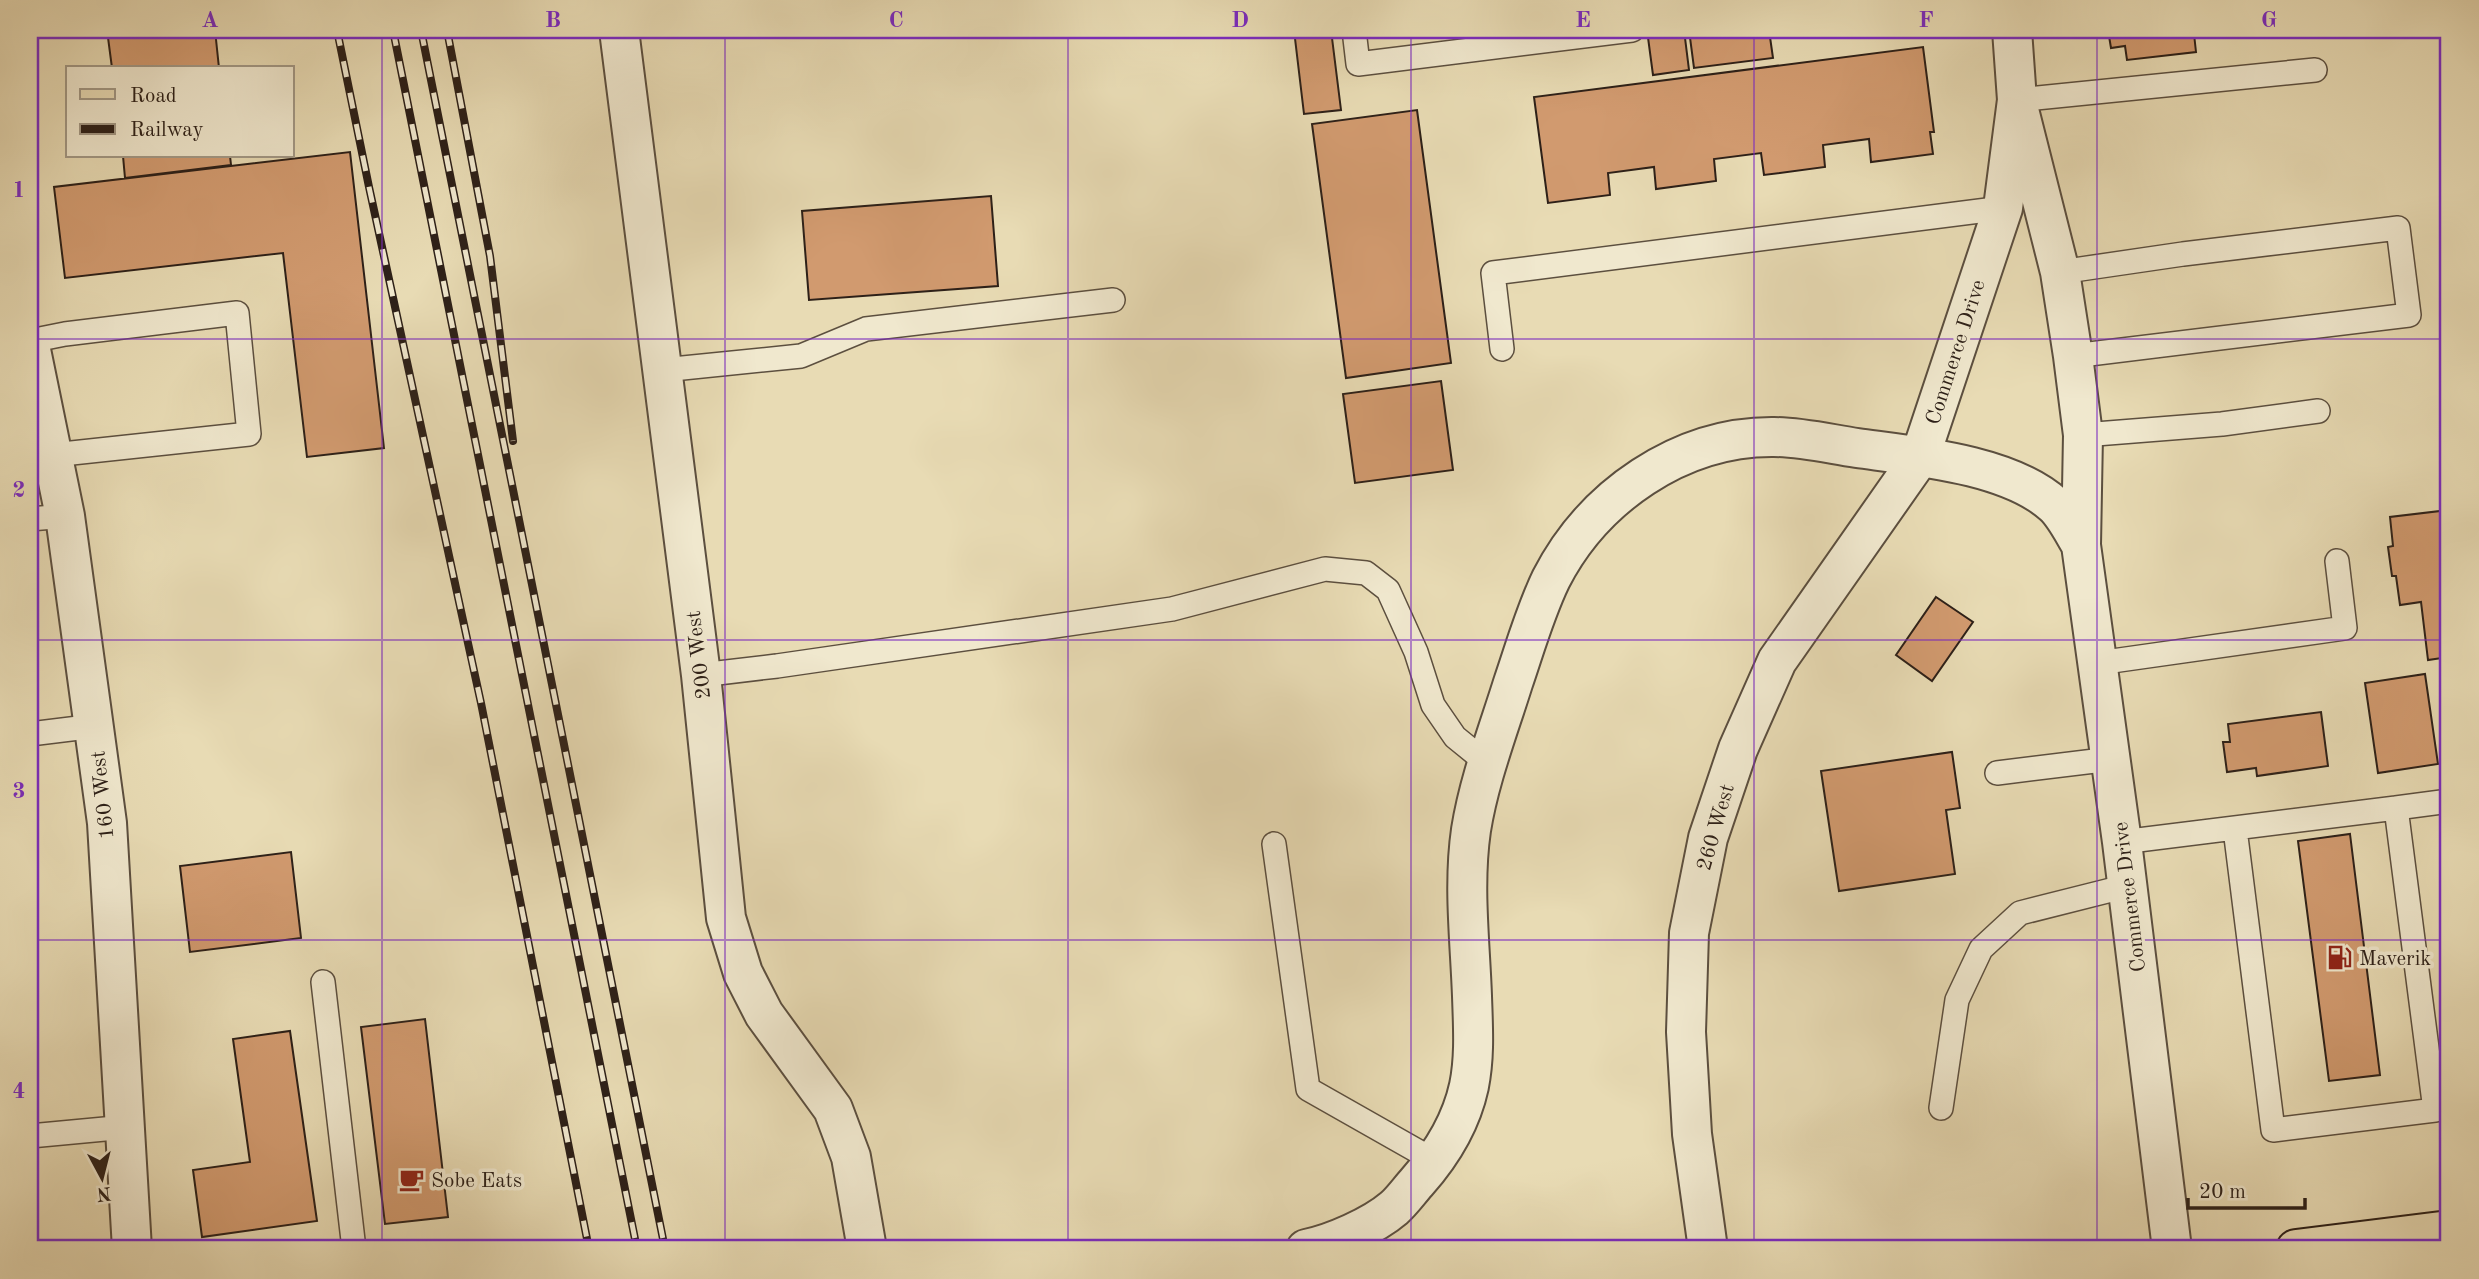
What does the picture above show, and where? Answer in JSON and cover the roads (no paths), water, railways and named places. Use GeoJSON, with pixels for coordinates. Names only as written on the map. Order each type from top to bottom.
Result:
{"type":"FeatureCollection","features":[{"type":"Feature","properties":{"kind":"main road"},"geometry":{"type":"LineString","coordinates":[[2295,1249],[2449,1230]]}},
{"type":"Feature","properties":{"kind":"street","name":"200 West"},"geometry":{"type":"LineString","coordinates":[[620,30],[701,674],[726,918],[743,973],[764,1014],[833,1109],[851,1157],[867,1249]]}},
{"type":"Feature","properties":{"kind":"street","name":"Commerce Drive"},"geometry":{"type":"LineString","coordinates":[[2012,30],[2017,100],[2060,272],[2073,356],[2083,435],[2081,545],[2122,842],[2172,1249]]}},
{"type":"Feature","properties":{"kind":"street","name":"Commerce Drive"},"geometry":{"type":"LineString","coordinates":[[2017,100],[2003,208],[1920,457],[1991,472],[2025,485],[2056,506],[2081,545]]}},
{"type":"Feature","properties":{"kind":"street","name":"160 West"},"geometry":{"type":"LineString","coordinates":[[30,343],[53,455],[47,518],[95,726],[107,823],[132,1249]]}},
{"type":"Feature","properties":{"kind":"street"},"geometry":{"type":"LineString","coordinates":[[1306,1249],[1360,1229],[1394,1208],[1435,1161],[1455,1129],[1469,1089],[1474,1055],[1467,890],[1471,830],[1487,763],[1536,616],[1551,579],[1572,545],[1606,505],[1639,479],[1674,459],[1708,446],[1740,439],[1776,437],[1920,457]]}},
{"type":"Feature","properties":{"kind":"street","name":"260 West"},"geometry":{"type":"LineString","coordinates":[[1708,1249],[1692,1134],[1686,1032],[1689,933],[1708,838],[1738,749],[1777,661],[1920,457]]}},
{"type":"Feature","properties":{"kind":"lane"},"geometry":{"type":"LineString","coordinates":[[1354,30],[1358,64],[1632,30]]}},
{"type":"Feature","properties":{"kind":"lane"},"geometry":{"type":"LineString","coordinates":[[2017,100],[2315,70]]}},
{"type":"Feature","properties":{"kind":"lane"},"geometry":{"type":"LineString","coordinates":[[1502,349],[1493,273],[2003,208]]}},
{"type":"Feature","properties":{"kind":"lane"},"geometry":{"type":"LineString","coordinates":[[2060,272],[2196,252],[2398,228],[2409,315],[2073,356]]}},
{"type":"Feature","properties":{"kind":"lane"},"geometry":{"type":"LineString","coordinates":[[663,370],[801,356],[866,329],[1113,300]]}},
{"type":"Feature","properties":{"kind":"lane"},"geometry":{"type":"LineString","coordinates":[[30,343],[65,334],[237,313],[249,434],[53,455]]}},
{"type":"Feature","properties":{"kind":"lane"},"geometry":{"type":"LineString","coordinates":[[2083,435],[2222,424],[2318,411]]}},
{"type":"Feature","properties":{"kind":"lane"},"geometry":{"type":"LineString","coordinates":[[2098,663],[2345,628],[2337,561]]}},
{"type":"Feature","properties":{"kind":"lane"},"geometry":{"type":"LineString","coordinates":[[701,674],[791,664],[1172,609],[1325,569],[1366,573],[1388,590],[1416,652],[1433,705],[1455,737],[1487,763]]}},
{"type":"Feature","properties":{"kind":"lane"},"geometry":{"type":"LineString","coordinates":[[30,734],[95,726]]}},
{"type":"Feature","properties":{"kind":"lane"},"geometry":{"type":"LineString","coordinates":[[1997,773],[2111,759]]}},
{"type":"Feature","properties":{"kind":"lane"},"geometry":{"type":"LineString","coordinates":[[2122,842],[2449,801]]}},
{"type":"Feature","properties":{"kind":"lane"},"geometry":{"type":"LineString","coordinates":[[2235,829],[2273,1130],[2435,1110],[2396,807]]}},
{"type":"Feature","properties":{"kind":"lane"},"geometry":{"type":"LineString","coordinates":[[1274,844],[1308,1090],[1435,1161]]}},
{"type":"Feature","properties":{"kind":"lane"},"geometry":{"type":"LineString","coordinates":[[1941,1108],[1957,1000],[1981,949],[2020,913],[2127,886]]}},
{"type":"Feature","properties":{"kind":"lane"},"geometry":{"type":"LineString","coordinates":[[323,982],[354,1249]]}},
{"type":"Feature","properties":{"kind":"lane"},"geometry":{"type":"LineString","coordinates":[[30,1136],[126,1127]]}},
{"type":"Feature","properties":{"kind":"railway"},"geometry":{"type":"LineString","coordinates":[[337,30],[481,703],[589,1249]]}},
{"type":"Feature","properties":{"kind":"railway"},"geometry":{"type":"LineString","coordinates":[[393,30],[637,1249]]}},
{"type":"Feature","properties":{"kind":"railway"},"geometry":{"type":"LineString","coordinates":[[421,30],[665,1249]]}},
{"type":"Feature","properties":{"kind":"railway"},"geometry":{"type":"LineString","coordinates":[[447,30],[490,256],[513,441]]}},
{"type":"Feature","properties":{"kind":"place","name":"Maverik"},"geometry":{"type":"Point","coordinates":[2339,958]}},
{"type":"Feature","properties":{"kind":"place","name":"Sobe Eats"},"geometry":{"type":"Point","coordinates":[411,1180]}}]}
